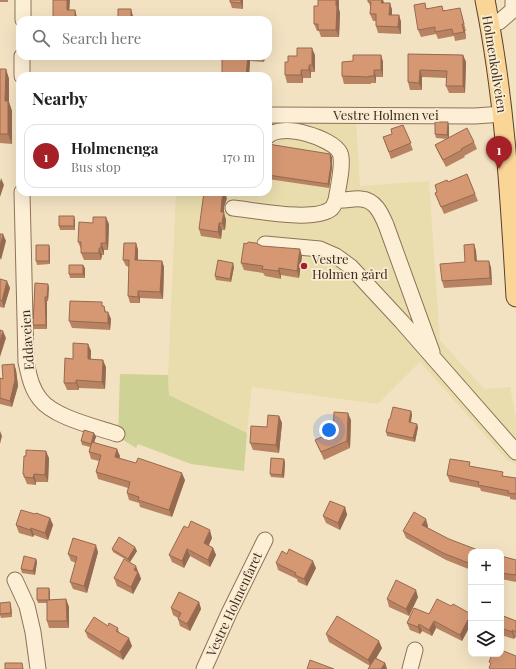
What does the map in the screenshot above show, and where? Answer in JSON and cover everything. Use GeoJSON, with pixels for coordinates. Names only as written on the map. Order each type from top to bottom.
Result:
{"type":"FeatureCollection","features":[{"type":"Feature","properties":{"kind":"main road","name":"Holmenkollveien"},"geometry":{"type":"LineString","coordinates":[[485,0],[490,23],[503,114],[513,201],[516,297]]}},
{"type":"Feature","properties":{"kind":"street"},"geometry":{"type":"LineString","coordinates":[[23,0],[23,16]]}},
{"type":"Feature","properties":{"kind":"street"},"geometry":{"type":"LineString","coordinates":[[490,23],[499,22],[513,10],[513,0]]}},
{"type":"Feature","properties":{"kind":"street"},"geometry":{"type":"LineString","coordinates":[[22,60],[22,72]]}},
{"type":"Feature","properties":{"kind":"street","name":"Vestre Holmen vei"},"geometry":{"type":"LineString","coordinates":[[272,115],[475,116],[503,114]]}},
{"type":"Feature","properties":{"kind":"street"},"geometry":{"type":"LineString","coordinates":[[233,208],[307,215],[327,211],[336,200],[341,162],[340,153],[337,149],[326,142],[295,130],[281,130],[272,133]]}},
{"type":"Feature","properties":{"kind":"street","name":"Eddaveien"},"geometry":{"type":"LineString","coordinates":[[22,196],[26,362],[31,384],[40,399],[48,408],[81,423],[117,434]]}},
{"type":"Feature","properties":{"kind":"street"},"geometry":{"type":"LineString","coordinates":[[336,200],[362,199],[375,205],[380,210],[435,361]]}},
{"type":"Feature","properties":{"kind":"street"},"geometry":{"type":"LineString","coordinates":[[265,244],[320,249],[336,256],[344,262],[360,277],[516,452]]}},
{"type":"Feature","properties":{"kind":"street","name":"Vestre Holmenfaret"},"geometry":{"type":"LineString","coordinates":[[204,669],[231,609],[265,540]]}},
{"type":"Feature","properties":{"kind":"street"},"geometry":{"type":"LineString","coordinates":[[15,580],[27,606],[33,632],[38,669]]}},
{"type":"Feature","properties":{"kind":"street"},"geometry":{"type":"LineString","coordinates":[[410,669],[415,650]]}},
{"type":"Feature","properties":{"kind":"shaded area","name":"Vestre Holmen gård"},"geometry":{"type":"Polygon","coordinates":[[[356,119],[360,186],[429,181],[440,340],[484,389],[510,387],[516,417],[516,464],[507,460],[420,362],[378,404],[252,387],[247,433],[169,395],[168,375],[176,196],[272,196],[272,120],[356,119]]]}},
{"type":"Feature","properties":{"kind":"green space"},"geometry":{"type":"Polygon","coordinates":[[[120,374],[168,375],[169,395],[247,433],[244,471],[191,464],[138,444],[136,448],[118,437],[120,374]]]}},
{"type":"Feature","properties":{"kind":"building"},"geometry":{"type":"Polygon","coordinates":[[[53,0],[67,0],[67,10],[75,10],[75,16],[53,16],[53,0]]]}},
{"type":"Feature","properties":{"kind":"building"},"geometry":{"type":"Polygon","coordinates":[[[230,0],[241,0],[241,3],[230,2],[230,0]]]}},
{"type":"Feature","properties":{"kind":"building"},"geometry":{"type":"Polygon","coordinates":[[[318,0],[336,0],[336,30],[318,30],[318,24],[314,24],[314,6],[318,6],[318,0]]]}},
{"type":"Feature","properties":{"kind":"building"},"geometry":{"type":"Polygon","coordinates":[[[368,0],[382,0],[381,3],[390,3],[389,15],[399,15],[398,27],[376,26],[376,14],[370,14],[371,2],[368,2],[368,0]]]}},
{"type":"Feature","properties":{"kind":"building"},"geometry":{"type":"Polygon","coordinates":[[[425,3],[426,9],[442,6],[443,11],[460,8],[464,24],[462,24],[464,32],[453,34],[452,29],[435,32],[435,27],[418,30],[414,5],[425,3]]]}},
{"type":"Feature","properties":{"kind":"building"},"geometry":{"type":"Polygon","coordinates":[[[118,9],[131,9],[131,16],[118,16],[118,9]]]}},
{"type":"Feature","properties":{"kind":"building"},"geometry":{"type":"Polygon","coordinates":[[[297,48],[312,48],[312,65],[309,65],[309,70],[301,70],[301,75],[285,75],[285,62],[288,62],[288,56],[297,56],[297,48]]]}},
{"type":"Feature","properties":{"kind":"building"},"geometry":{"type":"Polygon","coordinates":[[[408,54],[463,55],[463,86],[446,86],[447,71],[420,70],[419,83],[408,82],[408,54]]]}},
{"type":"Feature","properties":{"kind":"building"},"geometry":{"type":"Polygon","coordinates":[[[353,55],[381,55],[381,70],[374,70],[374,76],[369,77],[342,76],[342,62],[353,61],[353,55]]]}},
{"type":"Feature","properties":{"kind":"building"},"geometry":{"type":"Polygon","coordinates":[[[222,60],[248,60],[246,72],[222,72],[222,60]]]}},
{"type":"Feature","properties":{"kind":"building"},"geometry":{"type":"Polygon","coordinates":[[[0,69],[6,69],[5,101],[8,101],[8,134],[0,134],[0,69]]]}},
{"type":"Feature","properties":{"kind":"building"},"geometry":{"type":"Polygon","coordinates":[[[435,122],[448,122],[447,135],[435,134],[435,122]]]}},
{"type":"Feature","properties":{"kind":"building"},"geometry":{"type":"Polygon","coordinates":[[[403,125],[411,143],[389,152],[383,137],[392,134],[391,129],[403,125]]]}},
{"type":"Feature","properties":{"kind":"building"},"geometry":{"type":"Polygon","coordinates":[[[467,128],[474,142],[443,160],[435,145],[467,128]]]}},
{"type":"Feature","properties":{"kind":"building"},"geometry":{"type":"Polygon","coordinates":[[[272,145],[330,154],[331,165],[328,184],[272,176],[272,145]]]}},
{"type":"Feature","properties":{"kind":"building"},"geometry":{"type":"Polygon","coordinates":[[[467,174],[475,194],[441,207],[435,193],[437,192],[435,185],[447,180],[448,182],[467,174]]]}},
{"type":"Feature","properties":{"kind":"building"},"geometry":{"type":"Polygon","coordinates":[[[203,196],[223,196],[221,212],[224,212],[222,223],[219,223],[218,232],[199,229],[203,196]]]}},
{"type":"Feature","properties":{"kind":"building"},"geometry":{"type":"Polygon","coordinates":[[[59,216],[74,216],[74,226],[59,226],[59,216]]]}},
{"type":"Feature","properties":{"kind":"building"},"geometry":{"type":"Polygon","coordinates":[[[93,217],[106,217],[106,243],[101,243],[99,253],[81,253],[81,242],[78,242],[79,222],[93,223],[93,217]]]}},
{"type":"Feature","properties":{"kind":"building"},"geometry":{"type":"Polygon","coordinates":[[[0,234],[3,234],[0,247],[0,234]]]}},
{"type":"Feature","properties":{"kind":"building"},"geometry":{"type":"Polygon","coordinates":[[[248,242],[256,243],[262,246],[300,249],[297,271],[279,268],[278,271],[262,269],[263,266],[241,263],[244,243],[247,244],[248,242]]]}},
{"type":"Feature","properties":{"kind":"building"},"geometry":{"type":"Polygon","coordinates":[[[124,243],[136,243],[135,260],[162,261],[160,292],[138,291],[138,297],[128,296],[129,260],[123,260],[124,243]]]}},
{"type":"Feature","properties":{"kind":"building"},"geometry":{"type":"Polygon","coordinates":[[[474,244],[475,261],[489,261],[490,278],[442,281],[440,264],[465,262],[464,245],[474,244]]]}},
{"type":"Feature","properties":{"kind":"building"},"geometry":{"type":"Polygon","coordinates":[[[36,245],[49,245],[49,261],[36,261],[36,245]]]}},
{"type":"Feature","properties":{"kind":"building"},"geometry":{"type":"Polygon","coordinates":[[[218,260],[233,263],[230,279],[215,276],[218,260]]]}},
{"type":"Feature","properties":{"kind":"building"},"geometry":{"type":"Polygon","coordinates":[[[69,265],[83,265],[83,274],[69,274],[69,265]]]}},
{"type":"Feature","properties":{"kind":"building"},"geometry":{"type":"Polygon","coordinates":[[[0,279],[7,281],[2,301],[0,300],[0,279]]]}},
{"type":"Feature","properties":{"kind":"building"},"geometry":{"type":"Polygon","coordinates":[[[35,283],[48,284],[47,297],[45,297],[46,325],[33,325],[35,283]]]}},
{"type":"Feature","properties":{"kind":"building"},"geometry":{"type":"Polygon","coordinates":[[[70,301],[102,302],[105,312],[108,312],[108,323],[69,321],[70,301]]]}},
{"type":"Feature","properties":{"kind":"building"},"geometry":{"type":"Polygon","coordinates":[[[0,330],[3,331],[0,341],[0,330]]]}},
{"type":"Feature","properties":{"kind":"building"},"geometry":{"type":"Polygon","coordinates":[[[73,343],[88,344],[88,359],[103,360],[102,382],[76,380],[76,383],[64,383],[65,358],[73,359],[73,343]]]}},
{"type":"Feature","properties":{"kind":"building"},"geometry":{"type":"Polygon","coordinates":[[[14,364],[15,380],[10,401],[0,398],[0,378],[3,379],[2,365],[14,364]]]}},
{"type":"Feature","properties":{"kind":"building"},"geometry":{"type":"Polygon","coordinates":[[[393,407],[411,411],[409,422],[417,424],[413,438],[386,432],[393,407]]]}},
{"type":"Feature","properties":{"kind":"building"},"geometry":{"type":"Polygon","coordinates":[[[334,412],[348,413],[347,441],[321,452],[315,440],[333,432],[334,412]]]}},
{"type":"Feature","properties":{"kind":"building"},"geometry":{"type":"Polygon","coordinates":[[[268,415],[279,416],[276,445],[250,443],[251,426],[267,427],[268,415]]]}},
{"type":"Feature","properties":{"kind":"building"},"geometry":{"type":"Polygon","coordinates":[[[84,430],[94,433],[91,444],[81,441],[84,430]]]}},
{"type":"Feature","properties":{"kind":"building"},"geometry":{"type":"Polygon","coordinates":[[[92,442],[117,449],[115,457],[136,463],[138,458],[182,473],[169,510],[138,500],[139,497],[127,493],[130,482],[96,472],[101,455],[89,452],[92,442]]]}},
{"type":"Feature","properties":{"kind":"building"},"geometry":{"type":"Polygon","coordinates":[[[26,450],[46,451],[45,475],[34,474],[33,478],[24,477],[24,456],[26,456],[26,450]]]}},
{"type":"Feature","properties":{"kind":"building"},"geometry":{"type":"Polygon","coordinates":[[[271,458],[284,459],[282,475],[270,474],[271,458]]]}},
{"type":"Feature","properties":{"kind":"building"},"geometry":{"type":"Polygon","coordinates":[[[450,459],[470,462],[469,466],[503,472],[502,476],[516,478],[516,494],[508,493],[509,491],[478,485],[479,482],[447,475],[450,459]]]}},
{"type":"Feature","properties":{"kind":"building"},"geometry":{"type":"Polygon","coordinates":[[[330,501],[345,507],[338,523],[323,516],[330,501]]]}},
{"type":"Feature","properties":{"kind":"building"},"geometry":{"type":"Polygon","coordinates":[[[21,510],[50,518],[45,533],[16,525],[21,510]]]}},
{"type":"Feature","properties":{"kind":"building"},"geometry":{"type":"Polygon","coordinates":[[[414,512],[426,519],[422,525],[449,539],[475,549],[468,549],[468,563],[443,553],[403,531],[414,512]]]}},
{"type":"Feature","properties":{"kind":"building"},"geometry":{"type":"Polygon","coordinates":[[[191,521],[210,530],[204,543],[213,548],[208,560],[187,549],[182,561],[169,555],[184,526],[188,528],[191,521]]]}},
{"type":"Feature","properties":{"kind":"building"},"geometry":{"type":"Polygon","coordinates":[[[119,537],[135,547],[128,559],[112,549],[119,537]]]}},
{"type":"Feature","properties":{"kind":"building"},"geometry":{"type":"Polygon","coordinates":[[[73,538],[96,545],[84,586],[70,582],[77,557],[68,554],[73,538]]]}},
{"type":"Feature","properties":{"kind":"building"},"geometry":{"type":"Polygon","coordinates":[[[289,549],[313,561],[304,579],[295,575],[296,573],[276,563],[282,551],[287,554],[289,549]]]}},
{"type":"Feature","properties":{"kind":"building"},"geometry":{"type":"Polygon","coordinates":[[[24,556],[36,559],[33,571],[21,569],[24,556]]]}},
{"type":"Feature","properties":{"kind":"building"},"geometry":{"type":"Polygon","coordinates":[[[504,557],[516,560],[516,575],[504,573],[504,557]]]}},
{"type":"Feature","properties":{"kind":"building"},"geometry":{"type":"Polygon","coordinates":[[[124,559],[136,566],[134,570],[138,572],[131,587],[114,578],[124,559]]]}},
{"type":"Feature","properties":{"kind":"building"},"geometry":{"type":"Polygon","coordinates":[[[396,580],[416,590],[406,609],[387,599],[396,580]]]}},
{"type":"Feature","properties":{"kind":"building"},"geometry":{"type":"Polygon","coordinates":[[[37,588],[49,588],[49,600],[37,600],[37,588]]]}},
{"type":"Feature","properties":{"kind":"building"},"geometry":{"type":"Polygon","coordinates":[[[179,592],[199,602],[187,624],[178,619],[181,613],[171,608],[179,592]]]}},
{"type":"Feature","properties":{"kind":"building"},"geometry":{"type":"Polygon","coordinates":[[[66,599],[67,621],[47,621],[47,600],[66,599]]]}},
{"type":"Feature","properties":{"kind":"building"},"geometry":{"type":"Polygon","coordinates":[[[437,599],[451,606],[453,604],[468,612],[468,620],[460,635],[434,621],[429,630],[419,624],[418,627],[407,623],[414,608],[429,614],[437,599]]]}},
{"type":"Feature","properties":{"kind":"building"},"geometry":{"type":"Polygon","coordinates":[[[10,602],[11,613],[0,614],[0,603],[10,602]]]}},
{"type":"Feature","properties":{"kind":"building"},"geometry":{"type":"Polygon","coordinates":[[[337,616],[379,641],[368,660],[326,634],[337,616]]]}},
{"type":"Feature","properties":{"kind":"building"},"geometry":{"type":"Polygon","coordinates":[[[504,616],[516,621],[516,632],[512,630],[512,632],[504,629],[504,616]]]}},
{"type":"Feature","properties":{"kind":"building"},"geometry":{"type":"Polygon","coordinates":[[[94,617],[108,626],[109,623],[118,628],[116,631],[129,638],[120,652],[85,631],[94,617]]]}},
{"type":"Feature","properties":{"kind":"building"},"geometry":{"type":"Polygon","coordinates":[[[504,651],[516,656],[516,669],[491,669],[489,668],[491,663],[489,662],[491,657],[504,657],[504,651]]]}},
{"type":"Feature","properties":{"kind":"building"},"geometry":{"type":"Polygon","coordinates":[[[375,658],[385,663],[381,669],[368,669],[375,658]]]}},
{"type":"Feature","properties":{"kind":"building"},"geometry":{"type":"Polygon","coordinates":[[[310,660],[334,669],[307,669],[310,660]]]}},
{"type":"Feature","properties":{"kind":"building"},"geometry":{"type":"Polygon","coordinates":[[[5,663],[22,663],[23,669],[5,669],[5,663]]]}},
{"type":"Feature","properties":{"kind":"place","name":"Holmenenga"},"geometry":{"type":"Point","coordinates":[499,169]}},
{"type":"Feature","properties":{"kind":"place","name":"Vestre Holmen gård"},"geometry":{"type":"Point","coordinates":[304,266]}}]}
